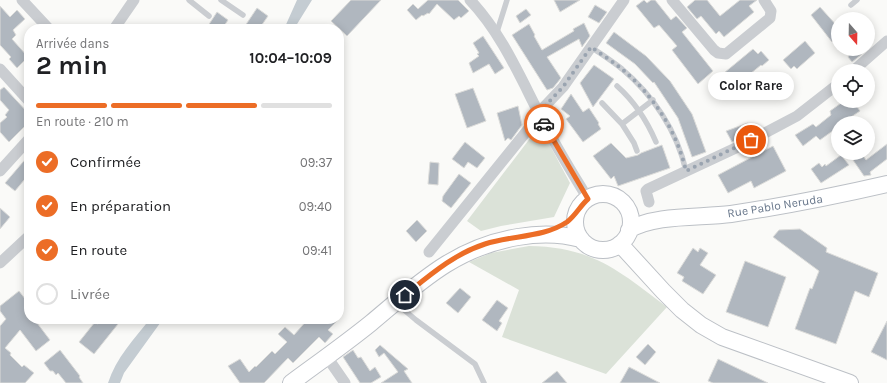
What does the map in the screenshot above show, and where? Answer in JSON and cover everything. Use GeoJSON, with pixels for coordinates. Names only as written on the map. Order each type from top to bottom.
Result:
{"type":"FeatureCollection","features":[{"type":"Feature","properties":{"kind":"street"},"geometry":{"type":"LineString","coordinates":[[22,0],[44,24]]}},
{"type":"Feature","properties":{"kind":"street"},"geometry":{"type":"LineString","coordinates":[[117,24],[134,0]]}},
{"type":"Feature","properties":{"kind":"street"},"geometry":{"type":"LineString","coordinates":[[470,0],[483,15],[515,65],[539,114],[588,199]]}},
{"type":"Feature","properties":{"kind":"street"},"geometry":{"type":"LineString","coordinates":[[430,252],[544,107],[563,87],[624,0]]}},
{"type":"Feature","properties":{"kind":"street"},"geometry":{"type":"LineString","coordinates":[[672,0],[714,50],[722,54],[726,54],[770,18],[771,10],[764,0]]}},
{"type":"Feature","properties":{"kind":"street"},"geometry":{"type":"LineString","coordinates":[[861,64],[887,41]]}},
{"type":"Feature","properties":{"kind":"street"},"geometry":{"type":"LineString","coordinates":[[0,69],[24,95]]}},
{"type":"Feature","properties":{"kind":"street"},"geometry":{"type":"LineString","coordinates":[[649,202],[646,194],[648,189],[740,146],[797,116],[831,89]]}},
{"type":"Feature","properties":{"kind":"street"},"geometry":{"type":"LineString","coordinates":[[0,171],[24,145]]}},
{"type":"Feature","properties":{"kind":"street","name":"Rue Pablo Neruda"},"geometry":{"type":"LineString","coordinates":[[629,230],[640,224],[661,220],[727,214],[775,207],[887,184]]}},
{"type":"Feature","properties":{"kind":"street"},"geometry":{"type":"LineString","coordinates":[[291,383],[327,357],[444,264],[474,249],[505,239],[542,233],[568,221],[588,199],[602,195],[610,196],[616,198],[626,208],[629,215],[629,230],[626,238],[620,244],[604,250],[587,246],[580,239],[576,231],[576,213]]}},
{"type":"Feature","properties":{"kind":"street","name":"Rue Pablo Neruda"},"geometry":{"type":"LineString","coordinates":[[626,208],[634,213],[661,220]]}},
{"type":"Feature","properties":{"kind":"street"},"geometry":{"type":"LineString","coordinates":[[542,233],[580,239]]}},
{"type":"Feature","properties":{"kind":"street"},"geometry":{"type":"LineString","coordinates":[[0,263],[24,241]]}},
{"type":"Feature","properties":{"kind":"street"},"geometry":{"type":"LineString","coordinates":[[620,244],[662,291],[701,325],[722,337],[850,383]]}},
{"type":"Feature","properties":{"kind":"street"},"geometry":{"type":"LineString","coordinates":[[327,357],[345,383]]}},
{"type":"Feature","properties":{"kind":"lane"},"geometry":{"type":"LineString","coordinates":[[189,0],[209,16]]}},
{"type":"Feature","properties":{"kind":"lane"},"geometry":{"type":"LineString","coordinates":[[222,0],[243,15]]}},
{"type":"Feature","properties":{"kind":"lane"},"geometry":{"type":"LineString","coordinates":[[496,35],[507,0]]}},
{"type":"Feature","properties":{"kind":"lane"},"geometry":{"type":"LineString","coordinates":[[851,5],[857,0]]}},
{"type":"Feature","properties":{"kind":"lane"},"geometry":{"type":"LineString","coordinates":[[591,47],[620,68],[653,100],[672,132],[684,161],[686,171]]}},
{"type":"Feature","properties":{"kind":"lane"},"geometry":{"type":"LineString","coordinates":[[616,86],[639,111],[656,142]]}},
{"type":"Feature","properties":{"kind":"lane"},"geometry":{"type":"LineString","coordinates":[[622,124],[653,100]]}},
{"type":"Feature","properties":{"kind":"lane"},"geometry":{"type":"LineString","coordinates":[[602,103],[622,124],[634,143],[637,151]]}},
{"type":"Feature","properties":{"kind":"lane"},"geometry":{"type":"LineString","coordinates":[[397,301],[403,309],[416,320],[475,364],[484,383]]}},
{"type":"Feature","properties":{"kind":"shaded area"},"geometry":{"type":"Polygon","coordinates":[[[297,0],[312,0],[297,24],[286,24],[297,0]]]}},
{"type":"Feature","properties":{"kind":"shaded area"},"geometry":{"type":"Polygon","coordinates":[[[531,137],[546,138],[570,183],[554,217],[481,231],[467,221],[531,137]]]}},
{"type":"Feature","properties":{"kind":"shaded area"},"geometry":{"type":"Polygon","coordinates":[[[529,246],[551,247],[571,251],[604,263],[634,282],[667,307],[606,374],[502,337],[519,290],[469,262],[491,253],[529,246]]]}},
{"type":"Feature","properties":{"kind":"shaded area"},"geometry":{"type":"Polygon","coordinates":[[[146,324],[159,324],[124,373],[120,383],[108,383],[116,365],[132,341],[146,324]]]}},
{"type":"Feature","properties":{"kind":"building"},"geometry":{"type":"Polygon","coordinates":[[[351,0],[381,0],[347,36],[344,33],[344,24],[334,24],[331,21],[351,0]]]}},
{"type":"Feature","properties":{"kind":"building"},"geometry":{"type":"Polygon","coordinates":[[[428,0],[458,0],[469,11],[461,18],[459,16],[454,20],[437,4],[429,14],[422,15],[416,20],[407,10],[413,4],[418,9],[428,0]]]}},
{"type":"Feature","properties":{"kind":"building"},"geometry":{"type":"Polygon","coordinates":[[[554,0],[580,0],[560,12],[554,0]]]}},
{"type":"Feature","properties":{"kind":"building"},"geometry":{"type":"Polygon","coordinates":[[[644,0],[647,3],[651,0],[655,0],[671,20],[676,16],[687,28],[682,32],[713,71],[698,84],[672,50],[677,46],[659,25],[654,28],[636,6],[644,0]]]}},
{"type":"Feature","properties":{"kind":"building"},"geometry":{"type":"Polygon","coordinates":[[[695,0],[707,0],[720,16],[740,0],[757,0],[749,6],[754,12],[724,37],[719,31],[716,34],[701,16],[697,19],[687,7],[695,0]]]}},
{"type":"Feature","properties":{"kind":"building"},"geometry":{"type":"Polygon","coordinates":[[[595,5],[607,12],[599,23],[588,17],[595,5]]]}},
{"type":"Feature","properties":{"kind":"building"},"geometry":{"type":"Polygon","coordinates":[[[0,6],[10,17],[17,10],[25,19],[13,30],[16,35],[12,39],[24,52],[24,61],[17,68],[9,59],[11,57],[0,45],[0,6]]]}},
{"type":"Feature","properties":{"kind":"building"},"geometry":{"type":"Polygon","coordinates":[[[820,7],[831,19],[831,41],[811,15],[820,7]]]}},
{"type":"Feature","properties":{"kind":"building"},"geometry":{"type":"Polygon","coordinates":[[[257,8],[268,16],[262,24],[246,24],[257,8]]]}},
{"type":"Feature","properties":{"kind":"building"},"geometry":{"type":"Polygon","coordinates":[[[526,9],[531,15],[520,23],[516,16],[526,9]]]}},
{"type":"Feature","properties":{"kind":"building"},"geometry":{"type":"Polygon","coordinates":[[[217,12],[228,20],[225,24],[209,24],[217,12]]]}},
{"type":"Feature","properties":{"kind":"building"},"geometry":{"type":"Polygon","coordinates":[[[584,23],[590,36],[582,47],[579,39],[547,57],[561,78],[553,88],[547,90],[512,35],[529,24],[542,50],[574,31],[573,29],[584,23]]]}},
{"type":"Feature","properties":{"kind":"building"},"geometry":{"type":"Polygon","coordinates":[[[614,32],[646,56],[670,81],[692,114],[706,152],[692,157],[678,118],[654,82],[653,83],[635,64],[606,43],[614,32]]]}},
{"type":"Feature","properties":{"kind":"building"},"geometry":{"type":"Polygon","coordinates":[[[483,36],[504,68],[495,74],[489,64],[473,73],[469,63],[479,56],[477,54],[479,53],[473,43],[483,36]]]}},
{"type":"Feature","properties":{"kind":"building"},"geometry":{"type":"Polygon","coordinates":[[[805,41],[815,53],[797,69],[794,66],[791,69],[783,60],[805,41]]]}},
{"type":"Feature","properties":{"kind":"building"},"geometry":{"type":"Polygon","coordinates":[[[753,49],[758,54],[761,51],[769,60],[739,83],[740,84],[733,90],[726,81],[729,78],[724,73],[753,49]]]}},
{"type":"Feature","properties":{"kind":"building"},"geometry":{"type":"Polygon","coordinates":[[[848,56],[860,56],[852,62],[848,56]]]}},
{"type":"Feature","properties":{"kind":"building"},"geometry":{"type":"Polygon","coordinates":[[[594,65],[614,79],[593,107],[580,83],[594,65]]]}},
{"type":"Feature","properties":{"kind":"building"},"geometry":{"type":"Polygon","coordinates":[[[4,87],[24,109],[24,127],[9,142],[0,132],[0,123],[7,117],[5,115],[9,110],[0,100],[0,90],[4,87]]]}},
{"type":"Feature","properties":{"kind":"building"},"geometry":{"type":"Polygon","coordinates":[[[473,88],[486,121],[467,128],[455,94],[473,88]]]}},
{"type":"Feature","properties":{"kind":"building"},"geometry":{"type":"Polygon","coordinates":[[[571,94],[583,112],[589,108],[599,123],[598,124],[601,129],[583,142],[566,119],[570,116],[561,109],[571,94]]]}},
{"type":"Feature","properties":{"kind":"building"},"geometry":{"type":"Polygon","coordinates":[[[518,106],[522,125],[511,140],[508,138],[505,141],[497,113],[518,106]]]}},
{"type":"Feature","properties":{"kind":"building"},"geometry":{"type":"Polygon","coordinates":[[[834,108],[858,108],[860,111],[852,116],[831,116],[831,132],[820,140],[816,136],[803,146],[795,135],[813,124],[816,127],[831,115],[830,111],[834,108]]]}},
{"type":"Feature","properties":{"kind":"building"},"geometry":{"type":"Polygon","coordinates":[[[748,123],[752,130],[732,142],[726,131],[748,123]]]}},
{"type":"Feature","properties":{"kind":"building"},"geometry":{"type":"Polygon","coordinates":[[[465,142],[485,158],[477,168],[468,162],[464,168],[452,159],[465,142]]]}},
{"type":"Feature","properties":{"kind":"building"},"geometry":{"type":"Polygon","coordinates":[[[611,143],[626,158],[638,155],[662,145],[670,168],[618,186],[614,176],[611,179],[593,156],[611,143]]]}},
{"type":"Feature","properties":{"kind":"building"},"geometry":{"type":"Polygon","coordinates":[[[887,144],[887,159],[870,172],[871,175],[864,176],[853,160],[875,160],[875,153],[887,144]]]}},
{"type":"Feature","properties":{"kind":"building"},"geometry":{"type":"Polygon","coordinates":[[[773,146],[786,171],[754,188],[751,181],[728,193],[718,175],[773,146]]]}},
{"type":"Feature","properties":{"kind":"building"},"geometry":{"type":"Polygon","coordinates":[[[834,160],[845,160],[849,165],[821,183],[811,169],[819,163],[822,167],[825,164],[826,166],[834,160]]]}},
{"type":"Feature","properties":{"kind":"building"},"geometry":{"type":"Polygon","coordinates":[[[24,161],[24,180],[15,191],[5,183],[24,161]]]}},
{"type":"Feature","properties":{"kind":"building"},"geometry":{"type":"Polygon","coordinates":[[[430,162],[439,163],[438,185],[428,184],[430,162]]]}},
{"type":"Feature","properties":{"kind":"building"},"geometry":{"type":"Polygon","coordinates":[[[459,174],[471,183],[451,208],[442,201],[443,196],[459,174]]]}},
{"type":"Feature","properties":{"kind":"building"},"geometry":{"type":"Polygon","coordinates":[[[0,208],[10,217],[0,229],[0,208]]]}},
{"type":"Feature","properties":{"kind":"building"},"geometry":{"type":"Polygon","coordinates":[[[417,220],[427,231],[416,242],[406,231],[417,220]]]}},
{"type":"Feature","properties":{"kind":"building"},"geometry":{"type":"Polygon","coordinates":[[[800,229],[827,248],[826,252],[878,273],[869,297],[855,291],[836,344],[795,329],[810,288],[812,289],[819,271],[773,237],[779,230],[800,229]]]}},
{"type":"Feature","properties":{"kind":"building"},"geometry":{"type":"Polygon","coordinates":[[[693,248],[698,252],[700,248],[708,253],[700,265],[716,275],[703,294],[682,281],[684,277],[677,273],[693,248]]]}},
{"type":"Feature","properties":{"kind":"building"},"geometry":{"type":"Polygon","coordinates":[[[745,261],[786,277],[768,327],[726,312],[745,261]]]}},
{"type":"Feature","properties":{"kind":"building"},"geometry":{"type":"Polygon","coordinates":[[[460,288],[471,297],[458,313],[446,303],[460,288]]]}},
{"type":"Feature","properties":{"kind":"building"},"geometry":{"type":"Polygon","coordinates":[[[19,291],[24,298],[24,324],[38,324],[50,340],[36,351],[20,330],[5,348],[22,367],[24,365],[34,373],[25,383],[0,383],[0,326],[6,319],[0,311],[0,306],[19,291]]]}},
{"type":"Feature","properties":{"kind":"building"},"geometry":{"type":"Polygon","coordinates":[[[497,300],[508,308],[499,321],[502,323],[497,331],[482,320],[497,300]]]}},
{"type":"Feature","properties":{"kind":"building"},"geometry":{"type":"Polygon","coordinates":[[[887,321],[887,360],[871,352],[887,321]]]}},
{"type":"Feature","properties":{"kind":"building"},"geometry":{"type":"Polygon","coordinates":[[[93,324],[118,324],[94,354],[79,342],[93,324]]]}},
{"type":"Feature","properties":{"kind":"building"},"geometry":{"type":"Polygon","coordinates":[[[304,324],[334,324],[328,330],[333,334],[325,343],[319,337],[293,363],[288,358],[264,383],[240,383],[228,366],[240,359],[249,372],[272,351],[275,354],[287,342],[278,334],[285,327],[294,335],[304,324]]]}},
{"type":"Feature","properties":{"kind":"building"},"geometry":{"type":"Polygon","coordinates":[[[648,344],[656,352],[645,365],[636,357],[648,344]]]}},
{"type":"Feature","properties":{"kind":"building"},"geometry":{"type":"Polygon","coordinates":[[[380,345],[408,369],[404,371],[412,383],[381,383],[398,372],[384,353],[379,357],[375,350],[380,345]]]}},
{"type":"Feature","properties":{"kind":"building"},"geometry":{"type":"Polygon","coordinates":[[[60,350],[80,376],[79,377],[83,383],[66,383],[58,373],[56,375],[53,371],[50,371],[44,363],[60,350]]]}},
{"type":"Feature","properties":{"kind":"building"},"geometry":{"type":"Polygon","coordinates":[[[353,350],[358,358],[361,357],[370,371],[375,367],[381,377],[371,383],[360,383],[343,357],[353,350]]]}},
{"type":"Feature","properties":{"kind":"building"},"geometry":{"type":"Polygon","coordinates":[[[718,359],[768,383],[713,383],[708,381],[718,359]]]}},
{"type":"Feature","properties":{"kind":"building"},"geometry":{"type":"Polygon","coordinates":[[[629,367],[635,370],[660,383],[620,383],[629,367]]]}},
{"type":"Feature","properties":{"kind":"building"},"geometry":{"type":"Polygon","coordinates":[[[557,371],[567,383],[542,383],[557,371]]]}},
{"type":"Feature","properties":{"kind":"way so far"},"geometry":{"type":"LineString","coordinates":[[544,124],[539,114],[563,87],[591,47],[620,68],[653,100],[672,132],[684,161],[686,171],[751,140]]}},
{"type":"Feature","properties":{"kind":"place","name":"Color Rare"},"geometry":{"type":"Point","coordinates":[751,140]}},
{"type":"Feature","properties":{"kind":"route"},"geometry":{"type":"LineString","coordinates":[[405,295],[444,264],[456,257],[485,244],[542,233],[561,225],[568,221],[588,199],[544,124]]}}]}
